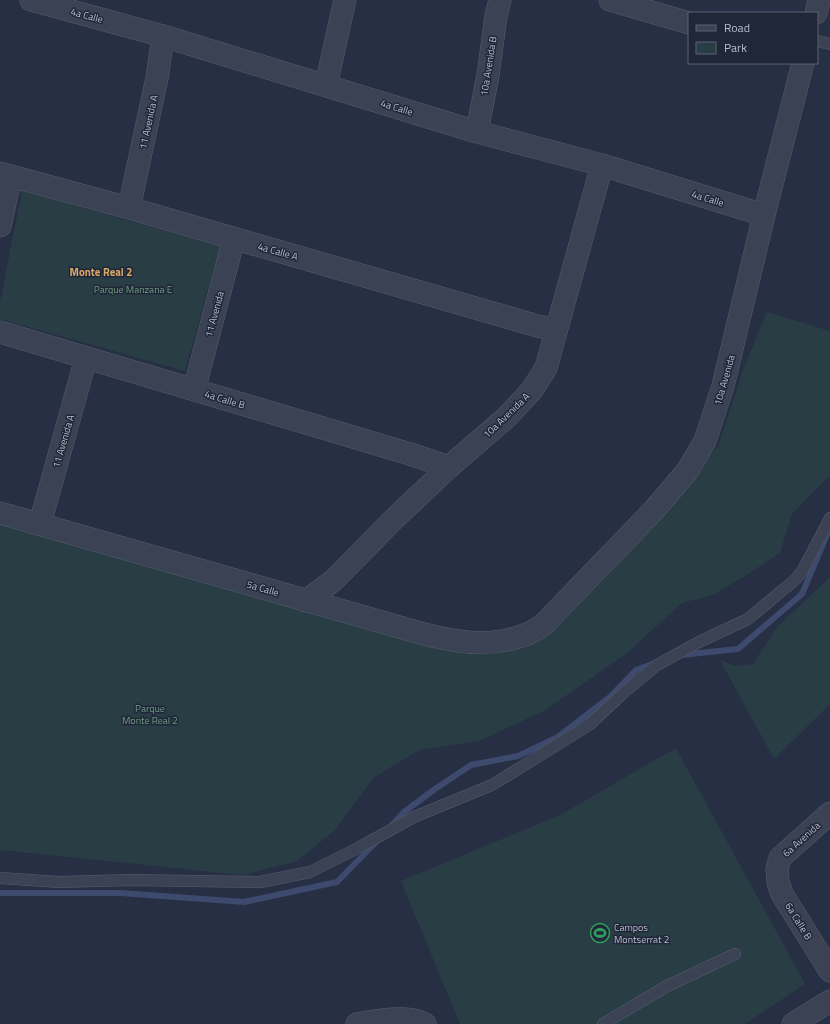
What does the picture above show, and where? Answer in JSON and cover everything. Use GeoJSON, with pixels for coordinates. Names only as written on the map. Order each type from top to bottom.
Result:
{"type":"FeatureCollection","features":[{"type":"Feature","properties":{"kind":"street","name":"4a Calle"},"geometry":{"type":"LineString","coordinates":[[30,0],[163,36],[477,132],[602,165],[764,215]]}},
{"type":"Feature","properties":{"kind":"street"},"geometry":{"type":"LineString","coordinates":[[326,85],[345,0]]}},
{"type":"Feature","properties":{"kind":"street","name":"10a Avenida B"},"geometry":{"type":"LineString","coordinates":[[477,132],[500,0]]}},
{"type":"Feature","properties":{"kind":"street"},"geometry":{"type":"LineString","coordinates":[[610,0],[649,6],[688,23]]}},
{"type":"Feature","properties":{"kind":"street"},"geometry":{"type":"LineString","coordinates":[[816,12],[819,0]]}},
{"type":"Feature","properties":{"kind":"street","name":"11 Avenida A"},"geometry":{"type":"LineString","coordinates":[[129,208],[157,78],[163,36]]}},
{"type":"Feature","properties":{"kind":"street","name":"10a Avenida"},"geometry":{"type":"LineString","coordinates":[[529,634],[543,625],[654,510],[688,470],[705,441],[723,386],[764,215],[803,64]]}},
{"type":"Feature","properties":{"kind":"street","name":"10a Avenida A"},"geometry":{"type":"LineString","coordinates":[[306,601],[334,580],[393,520],[449,467],[506,417],[532,390],[546,368],[602,165]]}},
{"type":"Feature","properties":{"kind":"street"},"geometry":{"type":"LineString","coordinates":[[0,226],[6,174]]}},
{"type":"Feature","properties":{"kind":"street","name":"4a Calle A"},"geometry":{"type":"LineString","coordinates":[[6,174],[541,327],[556,328]]}},
{"type":"Feature","properties":{"kind":"street","name":"11 Avenida"},"geometry":{"type":"LineString","coordinates":[[194,390],[234,238]]}},
{"type":"Feature","properties":{"kind":"street","name":"4a Calle B"},"geometry":{"type":"LineString","coordinates":[[0,332],[403,451],[449,467]]}},
{"type":"Feature","properties":{"kind":"street","name":"11 Avenida A"},"geometry":{"type":"LineString","coordinates":[[40,524],[86,358]]}},
{"type":"Feature","properties":{"kind":"street","name":"5a Calle"},"geometry":{"type":"LineString","coordinates":[[0,513],[306,601],[457,642],[484,643],[529,634]]}},
{"type":"Feature","properties":{"kind":"street","name":"6a Avenida"},"geometry":{"type":"LineString","coordinates":[[776,869],[780,858],[784,853],[830,813]]}},
{"type":"Feature","properties":{"kind":"street","name":"6a Calle B"},"geometry":{"type":"LineString","coordinates":[[776,869],[782,894],[830,971]]}},
{"type":"Feature","properties":{"kind":"street"},"geometry":{"type":"LineString","coordinates":[[793,1024],[830,1001]]}},
{"type":"Feature","properties":{"kind":"street"},"geometry":{"type":"LineString","coordinates":[[357,1024],[379,1020],[400,1019],[423,1023]]}},
{"type":"Feature","properties":{"kind":"lane"},"geometry":{"type":"LineString","coordinates":[[818,41],[830,44]]}},
{"type":"Feature","properties":{"kind":"lane"},"geometry":{"type":"LineString","coordinates":[[0,878],[59,882],[131,880],[260,882],[310,872],[358,848],[414,817],[492,785],[589,725],[621,695],[657,665],[701,641],[748,619],[796,579],[803,570],[830,518]]}},
{"type":"Feature","properties":{"kind":"lane"},"geometry":{"type":"LineString","coordinates":[[603,1024],[667,986],[735,954]]}},
{"type":"Feature","properties":{"kind":"green space","name":"Parque Manzana E"},"geometry":{"type":"Polygon","coordinates":[[[22,191],[220,246],[185,371],[0,319],[0,302],[22,191]]]}},
{"type":"Feature","properties":{"kind":"green space","name":"Parque Monte Real 2"},"geometry":{"type":"Polygon","coordinates":[[[767,312],[830,331],[830,477],[822,483],[792,514],[780,553],[713,595],[682,603],[627,653],[544,711],[479,741],[419,750],[373,778],[335,830],[297,861],[243,875],[0,850],[0,516],[455,645],[549,624],[674,500],[718,446],[745,365],[767,312]]]}},
{"type":"Feature","properties":{"kind":"green space"},"geometry":{"type":"Polygon","coordinates":[[[830,577],[830,704],[774,759],[720,660],[735,666],[753,664],[777,627],[830,577]]]}},
{"type":"Feature","properties":{"kind":"green space","name":"Campos Montserrat 2"},"geometry":{"type":"Polygon","coordinates":[[[676,748],[805,984],[745,1024],[460,1024],[401,881],[560,815],[676,748]]]}},
{"type":"Feature","properties":{"kind":"waterway"},"geometry":{"type":"LineString","coordinates":[[681,655],[738,649],[802,594],[829,530]]}},
{"type":"Feature","properties":{"kind":"waterway"},"geometry":{"type":"LineString","coordinates":[[391,826],[404,812],[471,765],[518,756],[558,737],[610,697],[636,670],[655,663]]}},
{"type":"Feature","properties":{"kind":"waterway"},"geometry":{"type":"LineString","coordinates":[[0,893],[121,893],[244,902],[337,882],[378,840]]}},
{"type":"Feature","properties":{"kind":"place","name":"Campos Montserrat 2"},"geometry":{"type":"Point","coordinates":[600,933]}},
{"type":"Feature","properties":{"kind":"district","name":"Monte Real 2"},"geometry":{"type":"Point","coordinates":[101,272]}}]}
